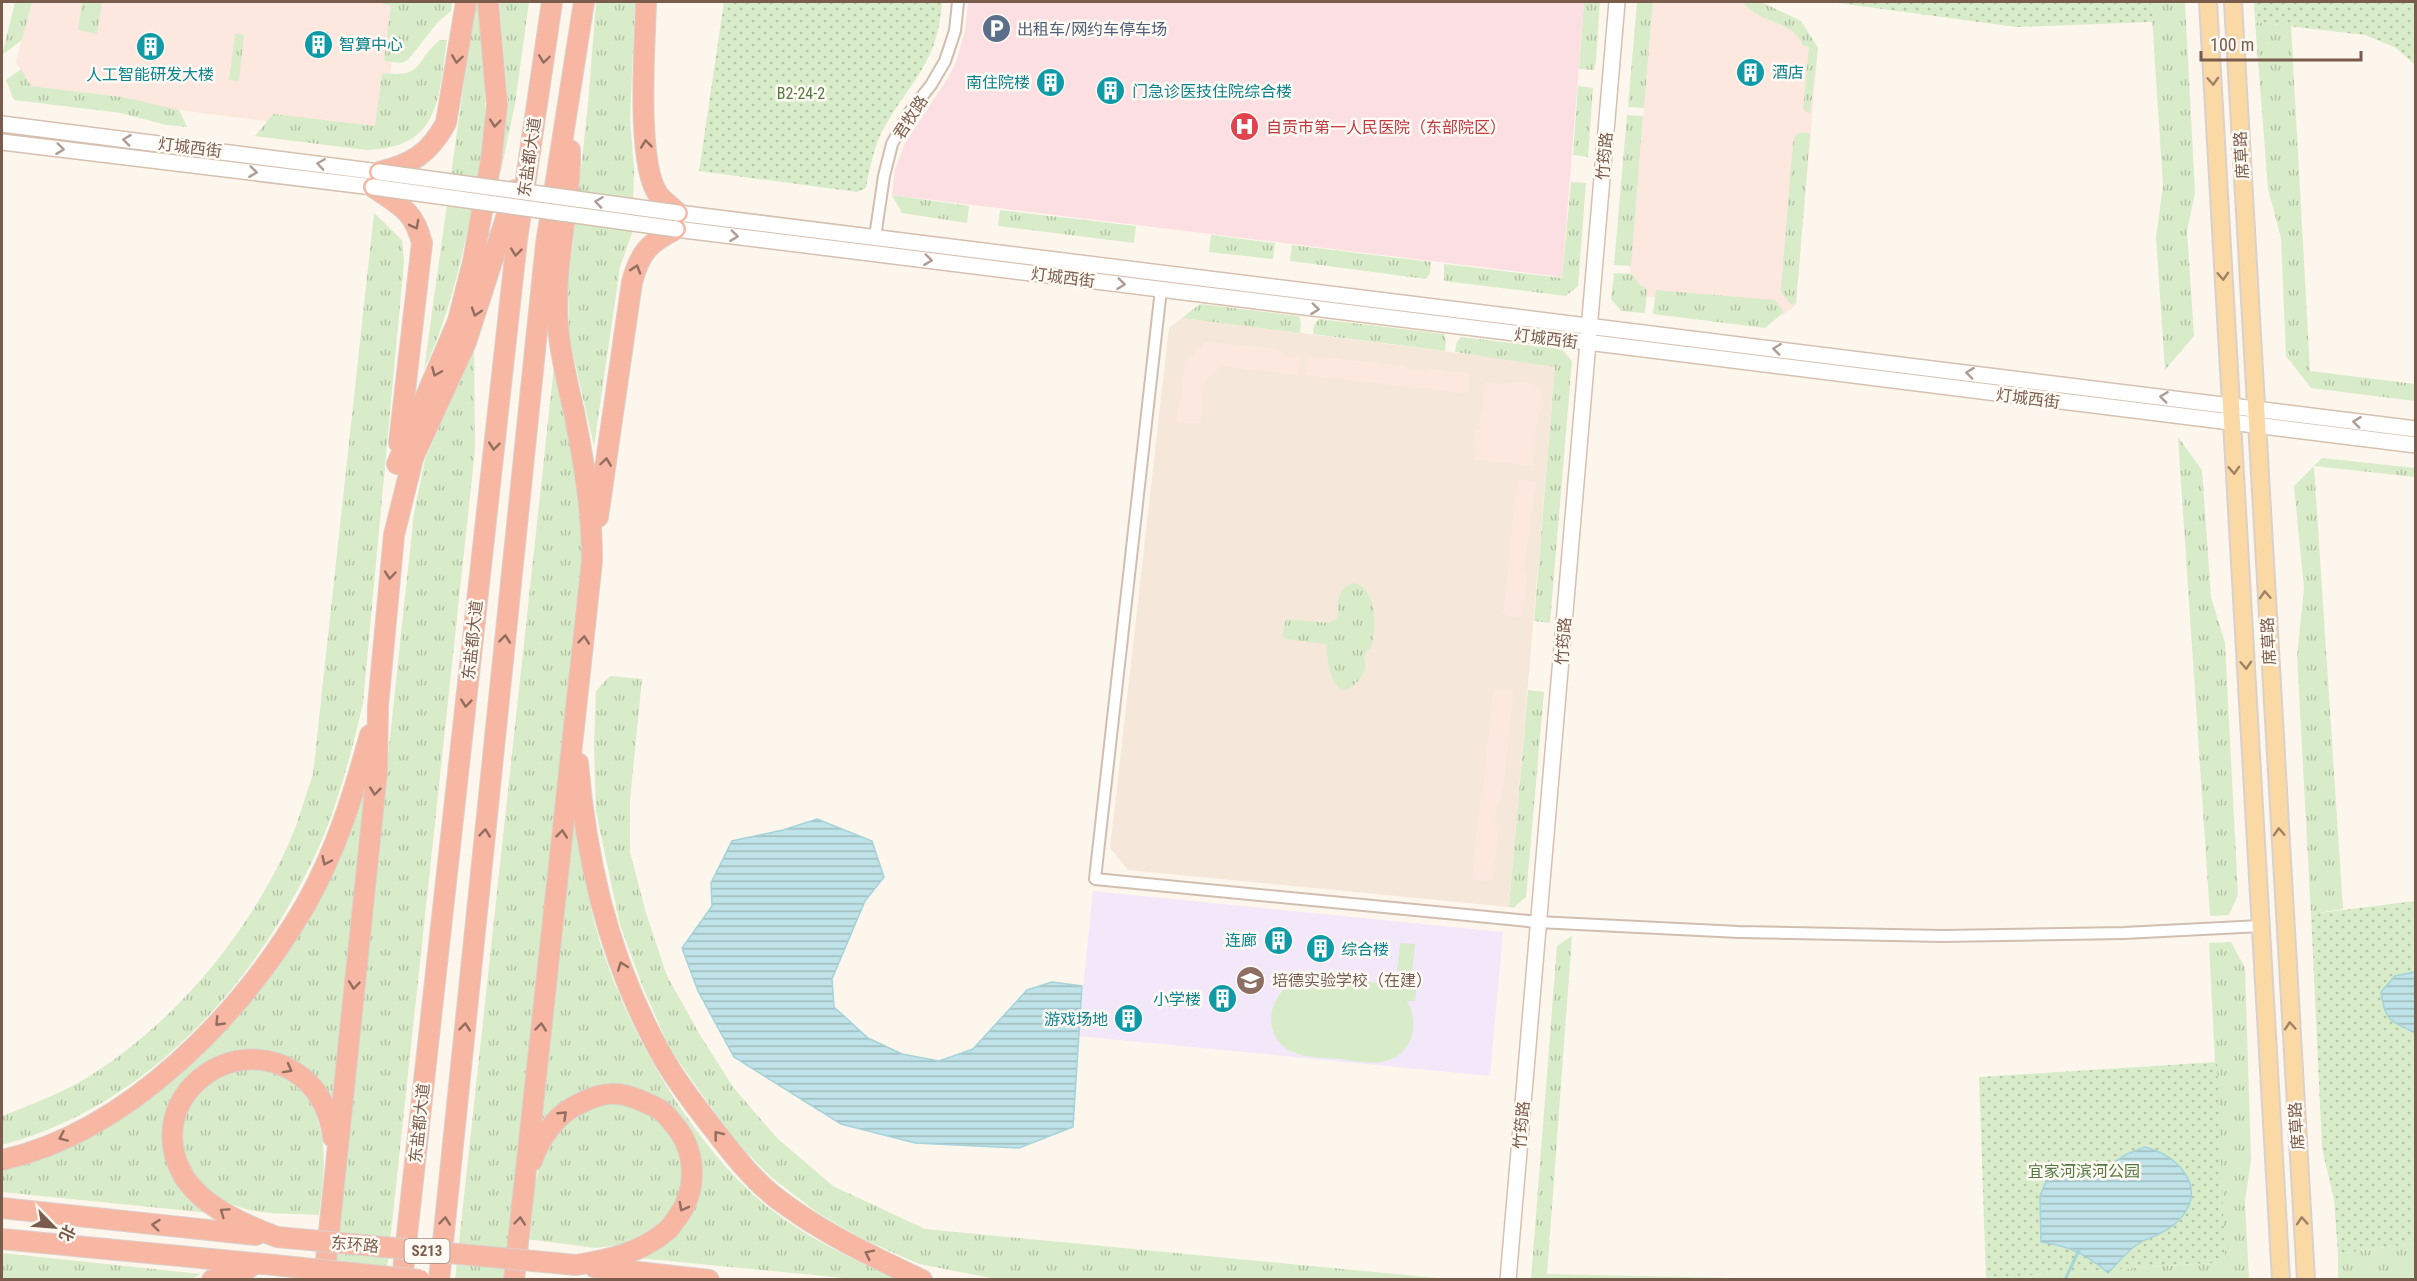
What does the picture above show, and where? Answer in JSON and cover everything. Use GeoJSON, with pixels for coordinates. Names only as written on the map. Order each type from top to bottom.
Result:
{"type":"FeatureCollection","features":[{"type":"Feature","properties":{"kind":"highway"},"geometry":{"type":"LineString","coordinates":[[324,1280],[377,772],[378,706],[394,535],[397,464],[422,243],[417,224],[376,179],[421,156],[440,135],[446,123],[466,2]]}},
{"type":"Feature","properties":{"kind":"highway"},"geometry":{"type":"LineString","coordinates":[[397,464],[458,321],[472,262],[491,161],[497,105],[488,2]]}},
{"type":"Feature","properties":{"kind":"highway","name":"东盐都大道"},"geometry":{"type":"LineString","coordinates":[[402,1280],[517,240],[552,2]]}},
{"type":"Feature","properties":{"kind":"highway","name":"东盐都大道"},"geometry":{"type":"LineString","coordinates":[[439,1280],[546,244],[584,2]]}},
{"type":"Feature","properties":{"kind":"highway"},"geometry":{"type":"LineString","coordinates":[[514,1280],[592,561],[632,282],[637,262],[653,241],[677,221],[658,193],[648,160],[643,119],[646,2]]}},
{"type":"Feature","properties":{"kind":"highway"},"geometry":{"type":"LineString","coordinates":[[570,92],[571,177],[557,300],[560,348],[588,490],[592,520],[592,561]]}},
{"type":"Feature","properties":{"kind":"highway"},"geometry":{"type":"LineString","coordinates":[[394,535],[413,458],[466,342],[532,136]]}},
{"type":"Feature","properties":{"kind":"highway"},"geometry":{"type":"LineString","coordinates":[[2,1160],[19,1156],[70,1135],[125,1104],[176,1066],[223,1018],[268,963],[306,903],[341,829],[378,706]]}},
{"type":"Feature","properties":{"kind":"highway"},"geometry":{"type":"LineString","coordinates":[[575,727],[586,835],[605,919],[628,983],[660,1051],[691,1100],[742,1167],[781,1202],[829,1234],[922,1280]]}},
{"type":"Feature","properties":{"kind":"highway"},"geometry":{"type":"LineString","coordinates":[[277,1237],[229,1216],[200,1194],[184,1176],[174,1146],[173,1128],[177,1109],[188,1089],[208,1072],[226,1063],[249,1059],[273,1060],[292,1069],[310,1084],[325,1107],[333,1129],[336,1161]]}},
{"type":"Feature","properties":{"kind":"highway"},"geometry":{"type":"LineString","coordinates":[[524,1183],[536,1148],[551,1126],[571,1107],[594,1097],[616,1094],[636,1099],[661,1110],[679,1130],[690,1149],[692,1174],[689,1194],[682,1211],[667,1231],[622,1256],[576,1265]]}},
{"type":"Feature","properties":{"kind":"highway","name":"东环路"},"geometry":{"type":"LineString","coordinates":[[2,1208],[709,1280]]}},
{"type":"Feature","properties":{"kind":"highway"},"geometry":{"type":"LineString","coordinates":[[85,1247],[88,1218]]}},
{"type":"Feature","properties":{"kind":"highway","name":"东环路"},"geometry":{"type":"LineString","coordinates":[[2,1239],[420,1280]]}},
{"type":"Feature","properties":{"kind":"highway"},"geometry":{"type":"LineString","coordinates":[[212,1280],[246,1268],[274,1265]]}},
{"type":"Feature","properties":{"kind":"main road","name":"席草路"},"geometry":{"type":"LineString","coordinates":[[2208,2],[2281,1280]]}},
{"type":"Feature","properties":{"kind":"main road","name":"席草路"},"geometry":{"type":"LineString","coordinates":[[2233,2],[2254,409],[2306,1280]]}},
{"type":"Feature","properties":{"kind":"street","name":"君牧路"},"geometry":{"type":"LineString","coordinates":[[875,237],[884,176],[892,144],[909,112],[932,85],[945,61],[955,31],[958,2]]}},
{"type":"Feature","properties":{"kind":"street","name":"竹筠路"},"geometry":{"type":"LineString","coordinates":[[1508,1280],[1617,2]]}},
{"type":"Feature","properties":{"kind":"street","name":"灯城西街"},"geometry":{"type":"LineString","coordinates":[[2,124],[376,179]]}},
{"type":"Feature","properties":{"kind":"street","name":"灯城西街"},"geometry":{"type":"LineString","coordinates":[[2,142],[376,179]]}},
{"type":"Feature","properties":{"kind":"street"},"geometry":{"type":"LineString","coordinates":[[376,179],[677,221]]}},
{"type":"Feature","properties":{"kind":"street","name":"灯城西街"},"geometry":{"type":"LineString","coordinates":[[677,221],[875,237],[2415,429]]}},
{"type":"Feature","properties":{"kind":"street","name":"灯城西街"},"geometry":{"type":"LineString","coordinates":[[677,221],[1161,289],[2415,445]]}},
{"type":"Feature","properties":{"kind":"street"},"geometry":{"type":"LineString","coordinates":[[1161,289],[1095,879],[1538,922],[1739,932],[1943,936],[2124,933],[2261,926]]}},
{"type":"Feature","properties":{"kind":"shaded area"},"geometry":{"type":"Polygon","coordinates":[[[32,2],[400,2],[382,136],[170,109],[122,97],[30,86],[16,62],[32,2]]]}},
{"type":"Feature","properties":{"kind":"shaded area","name":"自贡市第一人民医院（东部院区）"},"geometry":{"type":"Polygon","coordinates":[[[968,2],[1584,2],[1562,277],[892,195],[895,170],[905,143],[956,62],[965,31],[968,2]]]}},
{"type":"Feature","properties":{"kind":"shaded area"},"geometry":{"type":"Polygon","coordinates":[[[1653,2],[1761,2],[1801,21],[1818,48],[1796,305],[1783,315],[1628,294],[1653,2]]]}},
{"type":"Feature","properties":{"kind":"shaded area"},"geometry":{"type":"Polygon","coordinates":[[[1182,318],[1554,365],[1509,907],[1128,870],[1110,848],[1169,328],[1182,318]]]}},
{"type":"Feature","properties":{"kind":"shaded area"},"geometry":{"type":"Polygon","coordinates":[[[1206,342],[1275,349],[1287,356],[1300,358],[1298,375],[1221,366],[1205,380],[1200,423],[1178,423],[1176,420],[1185,363],[1206,342]]]}},
{"type":"Feature","properties":{"kind":"shaded area"},"geometry":{"type":"Polygon","coordinates":[[[1319,357],[1403,366],[1410,370],[1428,369],[1468,373],[1470,376],[1468,391],[1465,393],[1305,375],[1306,359],[1319,357]]]}},
{"type":"Feature","properties":{"kind":"shaded area"},"geometry":{"type":"Polygon","coordinates":[[[1485,382],[1500,384],[1528,382],[1540,389],[1543,401],[1535,431],[1533,466],[1475,459],[1476,448],[1473,447],[1475,431],[1479,430],[1485,382]]]}},
{"type":"Feature","properties":{"kind":"shaded area"},"geometry":{"type":"Polygon","coordinates":[[[1520,480],[1533,481],[1536,484],[1524,568],[1527,575],[1523,614],[1520,617],[1503,613],[1517,482],[1520,480]]]}},
{"type":"Feature","properties":{"kind":"shaded area"},"geometry":{"type":"Polygon","coordinates":[[[1494,690],[1511,691],[1513,694],[1502,797],[1497,805],[1495,823],[1498,831],[1493,879],[1490,881],[1475,880],[1472,877],[1494,690]]]}},
{"type":"Feature","properties":{"kind":"shaded area","name":"培德实验学校（在建）"},"geometry":{"type":"Polygon","coordinates":[[[1093,891],[1503,932],[1490,1076],[1078,1036],[1093,891]]]}},
{"type":"Feature","properties":{"kind":"green space"},"geometry":{"type":"Polygon","coordinates":[[[15,2],[32,2],[22,40],[2,55],[15,2]]]}},
{"type":"Feature","properties":{"kind":"green space"},"geometry":{"type":"Polygon","coordinates":[[[82,2],[102,2],[97,34],[78,30],[82,2]]]}},
{"type":"Feature","properties":{"kind":"green space"},"geometry":{"type":"Polygon","coordinates":[[[377,2],[452,2],[451,11],[438,22],[408,60],[401,63],[384,61],[391,6],[377,2]]]}},
{"type":"Feature","properties":{"kind":"green space"},"geometry":{"type":"Polygon","coordinates":[[[475,2],[478,2],[484,76],[485,121],[482,151],[469,224],[454,288],[441,329],[424,370],[475,2]]]}},
{"type":"Feature","properties":{"kind":"green space"},"geometry":{"type":"Polygon","coordinates":[[[499,2],[529,2],[515,104],[500,176],[508,102],[499,2]]]}},
{"type":"Feature","properties":{"kind":"green space"},"geometry":{"type":"Polygon","coordinates":[[[596,2],[635,2],[630,120],[634,169],[632,233],[620,267],[594,446],[569,337],[568,286],[588,104],[596,2]]]}},
{"type":"Feature","properties":{"kind":"green space","name":"B2-24-2"},"geometry":{"type":"Polygon","coordinates":[[[724,2],[942,2],[940,23],[930,55],[881,133],[866,188],[857,192],[699,171],[724,2]]]}},
{"type":"Feature","properties":{"kind":"green space"},"geometry":{"type":"Polygon","coordinates":[[[1584,2],[1600,2],[1594,70],[1579,69],[1584,2]]]}},
{"type":"Feature","properties":{"kind":"green space"},"geometry":{"type":"Polygon","coordinates":[[[1637,2],[1653,2],[1644,108],[1628,107],[1637,2]]]}},
{"type":"Feature","properties":{"kind":"green space"},"geometry":{"type":"Polygon","coordinates":[[[1743,2],[1761,2],[1801,21],[1818,48],[1810,113],[1803,108],[1809,47],[1803,46],[1791,31],[1757,14],[1743,2]]]}},
{"type":"Feature","properties":{"kind":"green space"},"geometry":{"type":"Polygon","coordinates":[[[1831,2],[2151,2],[2153,22],[2016,27],[1831,2]]]}},
{"type":"Feature","properties":{"kind":"green space"},"geometry":{"type":"Polygon","coordinates":[[[2151,2],[2185,2],[2195,193],[2187,231],[2194,336],[2165,370],[2156,237],[2163,186],[2151,2]]]}},
{"type":"Feature","properties":{"kind":"green space"},"geometry":{"type":"Polygon","coordinates":[[[2254,2],[2415,2],[2415,65],[2396,48],[2365,35],[2255,22],[2254,2]]]}},
{"type":"Feature","properties":{"kind":"green space"},"geometry":{"type":"Polygon","coordinates":[[[2255,22],[2291,26],[2310,371],[2415,384],[2415,401],[2311,388],[2286,356],[2281,238],[2268,189],[2255,22]]]}},
{"type":"Feature","properties":{"kind":"green space"},"geometry":{"type":"Polygon","coordinates":[[[235,34],[244,35],[239,81],[229,80],[235,34]]]}},
{"type":"Feature","properties":{"kind":"green space"},"geometry":{"type":"Polygon","coordinates":[[[440,40],[447,40],[437,100],[422,130],[409,140],[391,147],[366,150],[255,136],[273,114],[375,126],[382,73],[396,74],[412,71],[440,40]]]}},
{"type":"Feature","properties":{"kind":"green space"},"geometry":{"type":"Polygon","coordinates":[[[21,69],[31,86],[122,97],[179,110],[187,127],[166,125],[121,113],[14,100],[6,80],[21,69]]]}},
{"type":"Feature","properties":{"kind":"green space"},"geometry":{"type":"Polygon","coordinates":[[[1578,86],[1593,88],[1588,157],[1573,155],[1578,86]]]}},
{"type":"Feature","properties":{"kind":"green space"},"geometry":{"type":"Polygon","coordinates":[[[1627,115],[1643,116],[1631,266],[1614,265],[1627,115]]]}},
{"type":"Feature","properties":{"kind":"green space"},"geometry":{"type":"Polygon","coordinates":[[[1802,132],[1810,135],[1796,302],[1792,305],[1782,294],[1781,289],[1793,143],[1796,135],[1802,132]]]}},
{"type":"Feature","properties":{"kind":"green space"},"geometry":{"type":"Polygon","coordinates":[[[1571,182],[1586,183],[1578,286],[1566,296],[1444,281],[1444,264],[1562,278],[1571,182]]]}},
{"type":"Feature","properties":{"kind":"green space"},"geometry":{"type":"Polygon","coordinates":[[[892,195],[969,206],[967,223],[902,213],[892,195]]]}},
{"type":"Feature","properties":{"kind":"green space"},"geometry":{"type":"Polygon","coordinates":[[[1000,210],[1136,226],[1134,243],[998,226],[1000,210]]]}},
{"type":"Feature","properties":{"kind":"green space"},"geometry":{"type":"Polygon","coordinates":[[[374,213],[402,240],[404,262],[363,703],[347,767],[326,830],[302,882],[272,933],[238,981],[199,1025],[156,1065],[109,1099],[57,1126],[2,1145],[2,1116],[60,1092],[93,1074],[154,1028],[182,1001],[208,972],[253,910],[293,835],[313,774],[374,213]]]}},
{"type":"Feature","properties":{"kind":"green space"},"geometry":{"type":"Polygon","coordinates":[[[1211,235],[1275,243],[1273,259],[1209,252],[1211,235]]]}},
{"type":"Feature","properties":{"kind":"green space"},"geometry":{"type":"Polygon","coordinates":[[[1292,245],[1431,262],[1430,273],[1426,279],[1290,261],[1292,245]]]}},
{"type":"Feature","properties":{"kind":"green space"},"geometry":{"type":"Polygon","coordinates":[[[1614,273],[1632,274],[1639,284],[1647,289],[1645,313],[1621,311],[1611,299],[1614,273]]]}},
{"type":"Feature","properties":{"kind":"green space"},"geometry":{"type":"Polygon","coordinates":[[[1656,290],[1775,300],[1784,312],[1765,328],[1653,314],[1656,290]]]}},
{"type":"Feature","properties":{"kind":"green space"},"geometry":{"type":"Polygon","coordinates":[[[1200,304],[1299,316],[1300,333],[1182,318],[1200,304]]]}},
{"type":"Feature","properties":{"kind":"green space"},"geometry":{"type":"Polygon","coordinates":[[[1319,319],[1444,334],[1445,351],[1313,334],[1314,325],[1319,319]]]}},
{"type":"Feature","properties":{"kind":"green space"},"geometry":{"type":"Polygon","coordinates":[[[1461,337],[1562,349],[1572,361],[1550,623],[1534,621],[1555,367],[1455,352],[1457,342],[1461,337]]]}},
{"type":"Feature","properties":{"kind":"green space"},"geometry":{"type":"Polygon","coordinates":[[[474,346],[475,450],[386,1279],[332,1280],[414,513],[425,460],[474,346]]]}},
{"type":"Feature","properties":{"kind":"green space"},"geometry":{"type":"Polygon","coordinates":[[[555,357],[582,489],[582,556],[506,1279],[455,1280],[555,357]]]}},
{"type":"Feature","properties":{"kind":"green space"},"geometry":{"type":"Polygon","coordinates":[[[2178,437],[2202,470],[2211,597],[2225,643],[2238,895],[2229,915],[2210,916],[2178,437]]]}},
{"type":"Feature","properties":{"kind":"green space"},"geometry":{"type":"Polygon","coordinates":[[[2322,458],[2415,468],[2415,477],[2314,466],[2322,458]]]}},
{"type":"Feature","properties":{"kind":"green space"},"geometry":{"type":"Polygon","coordinates":[[[2314,466],[2343,909],[2311,914],[2297,656],[2304,588],[2294,486],[2314,466]]]}},
{"type":"Feature","properties":{"kind":"green space"},"geometry":{"type":"Polygon","coordinates":[[[1354,583],[1361,586],[1371,599],[1374,636],[1370,648],[1364,655],[1364,673],[1356,683],[1346,689],[1335,684],[1326,644],[1285,639],[1282,636],[1286,619],[1329,623],[1337,618],[1340,594],[1347,586],[1354,583]]]}},
{"type":"Feature","properties":{"kind":"green space"},"geometry":{"type":"Polygon","coordinates":[[[610,676],[642,679],[630,800],[630,852],[646,913],[667,976],[733,1087],[777,1138],[833,1186],[925,1229],[1448,1279],[996,1279],[919,1264],[861,1238],[818,1213],[771,1177],[734,1140],[670,1049],[644,990],[620,925],[596,812],[594,748],[596,691],[610,676]]]}},
{"type":"Feature","properties":{"kind":"green space"},"geometry":{"type":"Polygon","coordinates":[[[1528,690],[1544,692],[1526,897],[1513,908],[1509,907],[1528,690]]]}},
{"type":"Feature","properties":{"kind":"green space"},"geometry":{"type":"Polygon","coordinates":[[[370,777],[334,1109],[319,1080],[295,1062],[274,1052],[224,1055],[203,1065],[182,1083],[169,1107],[163,1133],[166,1158],[176,1182],[210,1213],[2,1192],[2,1170],[57,1150],[136,1107],[206,1050],[237,1017],[266,983],[292,946],[315,907],[338,859],[370,777]]]}},
{"type":"Feature","properties":{"kind":"green space"},"geometry":{"type":"Polygon","coordinates":[[[573,799],[588,894],[607,963],[642,1042],[688,1119],[743,1185],[773,1211],[817,1240],[896,1279],[854,1279],[639,1258],[675,1233],[685,1222],[691,1210],[693,1180],[691,1138],[618,1086],[537,1130],[573,799]]]}},
{"type":"Feature","properties":{"kind":"green space"},"geometry":{"type":"Polygon","coordinates":[[[2415,901],[2415,1243],[2338,1254],[2334,1200],[2322,1148],[2311,914],[2415,901]]]}},
{"type":"Feature","properties":{"kind":"green space"},"geometry":{"type":"Polygon","coordinates":[[[1572,936],[1547,1274],[1780,1279],[1531,1279],[1557,946],[1572,936]]]}},
{"type":"Feature","properties":{"kind":"green space"},"geometry":{"type":"Polygon","coordinates":[[[2231,942],[2245,968],[2251,1159],[2245,1202],[2249,1279],[1858,1280],[1986,1278],[2225,1262],[2209,943],[2231,942]]]}},
{"type":"Feature","properties":{"kind":"green space"},"geometry":{"type":"Polygon","coordinates":[[[1400,943],[1415,944],[1412,973],[1397,971],[1400,943]]]}},
{"type":"Feature","properties":{"kind":"green space"},"geometry":{"type":"Polygon","coordinates":[[[1277,972],[1417,987],[1415,1001],[1407,1001],[1411,1010],[1413,1029],[1407,1047],[1392,1059],[1372,1063],[1306,1056],[1285,1048],[1274,1033],[1271,1015],[1284,989],[1275,987],[1277,972]]]}},
{"type":"Feature","properties":{"kind":"green space","name":"宜家河滨河公园"},"geometry":{"type":"Polygon","coordinates":[[[2217,1062],[2225,1262],[1986,1278],[1979,1077],[2217,1062]]]}},
{"type":"Feature","properties":{"kind":"green space"},"geometry":{"type":"Polygon","coordinates":[[[268,1068],[289,1080],[305,1095],[315,1112],[324,1150],[319,1215],[283,1214],[236,1206],[225,1201],[200,1182],[189,1166],[185,1155],[183,1131],[185,1119],[189,1107],[202,1087],[224,1073],[268,1068]]]}},
{"type":"Feature","properties":{"kind":"green space"},"geometry":{"type":"Polygon","coordinates":[[[616,1103],[634,1107],[656,1117],[682,1149],[682,1186],[675,1207],[663,1222],[625,1244],[596,1248],[526,1239],[536,1181],[550,1143],[561,1127],[575,1115],[593,1106],[616,1103]]]}},
{"type":"Feature","properties":{"kind":"green space"},"geometry":{"type":"Polygon","coordinates":[[[2415,1243],[2415,1279],[2338,1278],[2338,1254],[2415,1243]]]}},
{"type":"Feature","properties":{"kind":"green space"},"geometry":{"type":"Polygon","coordinates":[[[2,1253],[201,1274],[189,1280],[7,1279],[2,1277],[2,1253]]]}},
{"type":"Feature","properties":{"kind":"water"},"geometry":{"type":"Polygon","coordinates":[[[817,819],[872,841],[884,877],[865,901],[832,979],[834,1007],[868,1038],[902,1054],[939,1061],[973,1049],[1027,990],[1052,982],[1082,986],[1073,1127],[1019,1148],[915,1143],[841,1124],[734,1057],[698,991],[682,948],[712,906],[711,883],[732,841],[783,830],[817,819]]]}},
{"type":"Feature","properties":{"kind":"water"},"geometry":{"type":"Polygon","coordinates":[[[2416,972],[2415,1033],[2390,1019],[2384,1009],[2381,992],[2395,976],[2416,972]]]}},
{"type":"Feature","properties":{"kind":"water"},"geometry":{"type":"Polygon","coordinates":[[[2145,1147],[2173,1160],[2182,1169],[2190,1184],[2190,1202],[2187,1210],[2175,1224],[2134,1247],[2108,1273],[2077,1252],[2041,1242],[2040,1196],[2049,1174],[2065,1166],[2109,1165],[2145,1147]]]}},
{"type":"Feature","properties":{"kind":"waterway"},"geometry":{"type":"LineString","coordinates":[[2065,1280],[2079,1250]]}},
{"type":"Feature","properties":{"kind":"place","name":"出租车/网约车停车场"},"geometry":{"type":"Point","coordinates":[996,29]}},
{"type":"Feature","properties":{"kind":"place","name":"智算中心"},"geometry":{"type":"Point","coordinates":[318,44]}},
{"type":"Feature","properties":{"kind":"place","name":"人工智能研发大楼"},"geometry":{"type":"Point","coordinates":[150,46]}},
{"type":"Feature","properties":{"kind":"place","name":"酒店"},"geometry":{"type":"Point","coordinates":[1751,72]}},
{"type":"Feature","properties":{"kind":"place","name":"南住院楼"},"geometry":{"type":"Point","coordinates":[1051,82]}},
{"type":"Feature","properties":{"kind":"place","name":"门急诊医技住院综合楼"},"geometry":{"type":"Point","coordinates":[1111,91]}},
{"type":"Feature","properties":{"kind":"place","name":"自贡市第一人民医院（东部院区）"},"geometry":{"type":"Point","coordinates":[1245,127]}},
{"type":"Feature","properties":{"kind":"place","name":"连廊"},"geometry":{"type":"Point","coordinates":[1278,940]}},
{"type":"Feature","properties":{"kind":"place","name":"综合楼"},"geometry":{"type":"Point","coordinates":[1320,949]}},
{"type":"Feature","properties":{"kind":"place","name":"培德实验学校（在建）"},"geometry":{"type":"Point","coordinates":[1251,980]}},
{"type":"Feature","properties":{"kind":"place","name":"小学楼"},"geometry":{"type":"Point","coordinates":[1222,999]}},
{"type":"Feature","properties":{"kind":"place","name":"游戏场地"},"geometry":{"type":"Point","coordinates":[1129,1019]}}]}
